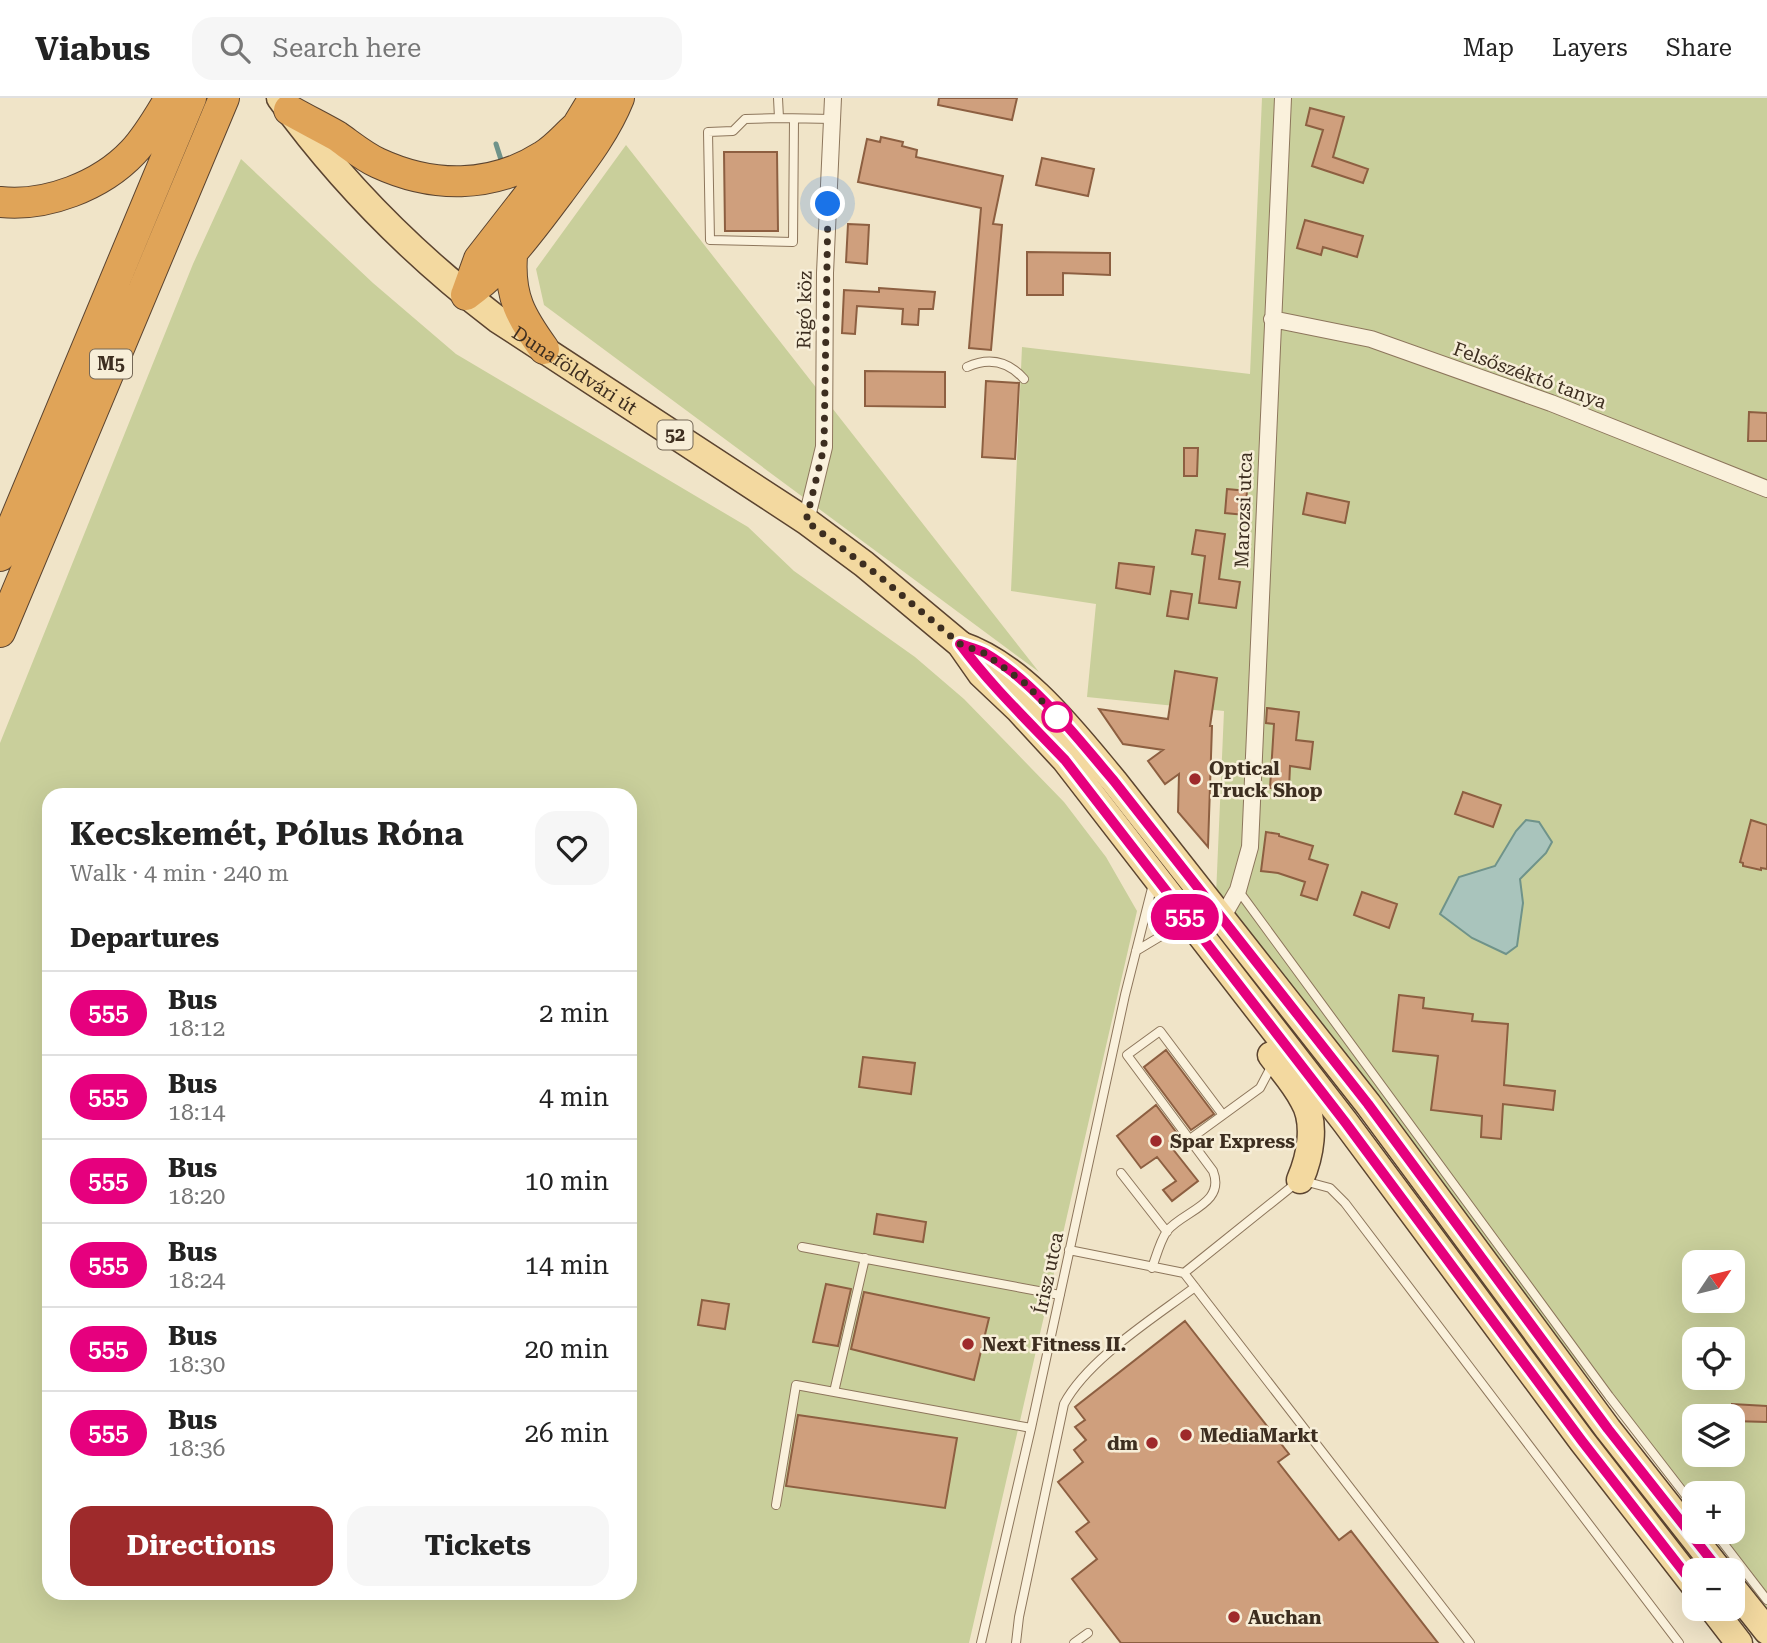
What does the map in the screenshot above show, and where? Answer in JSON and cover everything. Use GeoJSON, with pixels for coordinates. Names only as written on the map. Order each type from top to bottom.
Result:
{"type":"FeatureCollection","features":[{"type":"Feature","properties":{"kind":"highway"},"geometry":{"type":"LineString","coordinates":[[0,202],[43,201],[71,192],[115,167],[133,152],[170,98]]}},
{"type":"Feature","properties":{"kind":"highway","name":"M5"},"geometry":{"type":"LineString","coordinates":[[0,556],[191,98]]}},
{"type":"Feature","properties":{"kind":"highway","name":"M5"},"geometry":{"type":"LineString","coordinates":[[0,632],[224,98]]}},
{"type":"Feature","properties":{"kind":"highway"},"geometry":{"type":"LineString","coordinates":[[466,295],[479,259],[557,159],[594,98]]}},
{"type":"Feature","properties":{"kind":"highway"},"geometry":{"type":"LineString","coordinates":[[466,295],[489,279],[512,256],[589,153],[620,98]]}},
{"type":"Feature","properties":{"kind":"highway"},"geometry":{"type":"LineString","coordinates":[[285,104],[376,162],[420,178],[453,183],[516,172],[545,155],[575,128]]}},
{"type":"Feature","properties":{"kind":"highway"},"geometry":{"type":"LineString","coordinates":[[512,256],[510,281],[517,304],[544,349]]}},
{"type":"Feature","properties":{"kind":"main road","name":"Dunaföldvári út"},"geometry":{"type":"LineString","coordinates":[[285,104],[359,194],[466,295],[497,319],[806,521],[893,587],[960,644],[981,674],[1065,760],[1345,1122],[1582,1441],[1682,1570]]}},
{"type":"Feature","properties":{"kind":"main road","name":"Dunaföldvári út"},"geometry":{"type":"LineString","coordinates":[[960,644],[984,653],[1026,684],[1114,781],[1368,1104],[1608,1429],[1710,1558]]}},
{"type":"Feature","properties":{"kind":"main road"},"geometry":{"type":"LineString","coordinates":[[1222,918],[1223,935],[1253,985],[1254,1005]]}},
{"type":"Feature","properties":{"kind":"main road"},"geometry":{"type":"LineString","coordinates":[[1205,943],[1224,990],[1306,1106],[1308,1161],[1300,1180]]}},
{"type":"Feature","properties":{"kind":"main road"},"geometry":{"type":"LineString","coordinates":[[1745,1603],[1767,1631]]}},
{"type":"Feature","properties":{"kind":"main road"},"geometry":{"type":"LineString","coordinates":[[1722,1621],[1740,1643]]}},
{"type":"Feature","properties":{"kind":"street","name":"Rigó köz"},"geometry":{"type":"LineString","coordinates":[[806,521],[824,447],[825,273],[832,98]]}},
{"type":"Feature","properties":{"kind":"street","name":"Marozsi utca"},"geometry":{"type":"LineString","coordinates":[[1222,918],[1238,890],[1250,847],[1283,98]]}},
{"type":"Feature","properties":{"kind":"street","name":"Felsőszéktó tanya"},"geometry":{"type":"LineString","coordinates":[[1272,319],[1371,339],[1551,403],[1767,489]]}},
{"type":"Feature","properties":{"kind":"lane"},"geometry":{"type":"LineString","coordinates":[[778,98],[779,118]]}},
{"type":"Feature","properties":{"kind":"lane"},"geometry":{"type":"LineString","coordinates":[[794,118],[793,242],[710,240],[708,132],[733,131],[745,119],[779,118],[794,118],[833,119]]}},
{"type":"Feature","properties":{"kind":"lane"},"geometry":{"type":"LineString","coordinates":[[967,367],[979,361],[993,360],[1014,369],[1024,379]]}},
{"type":"Feature","properties":{"kind":"lane","name":"Írisz utca"},"geometry":{"type":"LineString","coordinates":[[981,1643],[1136,951],[1155,878]]}},
{"type":"Feature","properties":{"kind":"lane"},"geometry":{"type":"LineString","coordinates":[[1238,890],[1601,1385],[1682,1490]]}},
{"type":"Feature","properties":{"kind":"lane"},"geometry":{"type":"LineString","coordinates":[[1136,951],[1161,936],[1177,934],[1205,943]]}},
{"type":"Feature","properties":{"kind":"lane"},"geometry":{"type":"LineString","coordinates":[[1152,1268],[1167,1232],[1211,1197],[1217,1180],[1127,1055],[1160,1031],[1223,1115]]}},
{"type":"Feature","properties":{"kind":"lane"},"geometry":{"type":"LineString","coordinates":[[1190,1139],[1260,1088],[1275,1060]]}},
{"type":"Feature","properties":{"kind":"lane"},"geometry":{"type":"LineString","coordinates":[[1121,1172],[1167,1232]]}},
{"type":"Feature","properties":{"kind":"lane"},"geometry":{"type":"LineString","coordinates":[[1184,1273],[1300,1180],[1330,1188],[1345,1203],[1679,1643]]}},
{"type":"Feature","properties":{"kind":"lane"},"geometry":{"type":"LineString","coordinates":[[802,1247],[1060,1295]]}},
{"type":"Feature","properties":{"kind":"lane"},"geometry":{"type":"LineString","coordinates":[[1069,1250],[1184,1273],[1470,1643]]}},
{"type":"Feature","properties":{"kind":"lane"},"geometry":{"type":"LineString","coordinates":[[834,1392],[865,1258]]}},
{"type":"Feature","properties":{"kind":"lane"},"geometry":{"type":"LineString","coordinates":[[1016,1643],[1019,1617],[1062,1411],[1068,1396],[1094,1365],[1195,1287]]}},
{"type":"Feature","properties":{"kind":"lane"},"geometry":{"type":"LineString","coordinates":[[776,1505],[796,1385],[1031,1428]]}},
{"type":"Feature","properties":{"kind":"lane"},"geometry":{"type":"LineString","coordinates":[[1724,1544],[1767,1600]]}},
{"type":"Feature","properties":{"kind":"lane"},"geometry":{"type":"LineString","coordinates":[[1073,1643],[1088,1633]]}},
{"type":"Feature","properties":{"kind":"green space"},"geometry":{"type":"Polygon","coordinates":[[[1262,98],[1767,98],[1767,1608],[1745,1579],[1745,1558],[1729,1558],[1718,1544],[1745,1544],[1745,1481],[1682,1481],[1682,1498],[1216,895],[1224,711],[1087,697],[1096,604],[1011,591],[1022,347],[1250,374],[1262,98]]]}},
{"type":"Feature","properties":{"kind":"green space"},"geometry":{"type":"Polygon","coordinates":[[[626,145],[1039,672],[544,305],[536,269],[626,145]]]}},
{"type":"Feature","properties":{"kind":"green space"},"geometry":{"type":"Polygon","coordinates":[[[241,159],[373,283],[456,354],[748,527],[794,571],[915,657],[964,699],[1064,802],[1106,857],[1137,911],[969,1643],[0,1643],[0,743],[193,264],[241,159]]]}},
{"type":"Feature","properties":{"kind":"water"},"geometry":{"type":"Polygon","coordinates":[[[1526,820],[1539,822],[1552,842],[1546,853],[1520,879],[1523,903],[1517,946],[1506,954],[1472,938],[1440,914],[1459,877],[1495,866],[1516,831],[1526,820]]]}},
{"type":"Feature","properties":{"kind":"building"},"geometry":{"type":"Polygon","coordinates":[[[939,98],[1017,98],[1012,120],[938,105],[939,98]]]}},
{"type":"Feature","properties":{"kind":"building"},"geometry":{"type":"Polygon","coordinates":[[[1310,108],[1344,117],[1333,157],[1368,169],[1363,183],[1312,166],[1323,130],[1306,125],[1310,108]]]}},
{"type":"Feature","properties":{"kind":"building"},"geometry":{"type":"Polygon","coordinates":[[[881,137],[903,142],[902,146],[917,150],[916,157],[1003,176],[993,224],[1002,225],[991,350],[969,348],[981,208],[858,182],[867,139],[880,142],[881,137]]]}},
{"type":"Feature","properties":{"kind":"building"},"geometry":{"type":"Polygon","coordinates":[[[724,152],[777,152],[778,231],[725,231],[724,152]]]}},
{"type":"Feature","properties":{"kind":"building"},"geometry":{"type":"Polygon","coordinates":[[[1042,158],[1094,169],[1088,196],[1036,185],[1042,158]]]}},
{"type":"Feature","properties":{"kind":"building"},"geometry":{"type":"Polygon","coordinates":[[[1305,220],[1363,236],[1357,257],[1323,247],[1321,255],[1297,248],[1305,220]]]}},
{"type":"Feature","properties":{"kind":"building"},"geometry":{"type":"Polygon","coordinates":[[[848,224],[869,225],[867,264],[846,262],[848,224]]]}},
{"type":"Feature","properties":{"kind":"building"},"geometry":{"type":"Polygon","coordinates":[[[1027,252],[1110,253],[1110,275],[1063,273],[1063,295],[1027,295],[1027,252]]]}},
{"type":"Feature","properties":{"kind":"building"},"geometry":{"type":"Polygon","coordinates":[[[879,288],[935,292],[933,309],[919,309],[918,325],[902,324],[903,309],[857,306],[855,334],[842,333],[844,290],[879,292],[879,288]]]}},
{"type":"Feature","properties":{"kind":"building"},"geometry":{"type":"Polygon","coordinates":[[[865,371],[945,372],[945,407],[865,406],[865,371]]]}},
{"type":"Feature","properties":{"kind":"building"},"geometry":{"type":"Polygon","coordinates":[[[986,381],[1019,383],[1015,459],[982,457],[986,381]]]}},
{"type":"Feature","properties":{"kind":"building"},"geometry":{"type":"Polygon","coordinates":[[[1749,412],[1767,413],[1767,441],[1748,441],[1749,412]]]}},
{"type":"Feature","properties":{"kind":"building"},"geometry":{"type":"Polygon","coordinates":[[[1184,448],[1198,448],[1197,476],[1184,476],[1184,448]]]}},
{"type":"Feature","properties":{"kind":"building"},"geometry":{"type":"Polygon","coordinates":[[[1227,489],[1247,491],[1245,515],[1225,513],[1227,489]]]}},
{"type":"Feature","properties":{"kind":"building"},"geometry":{"type":"Polygon","coordinates":[[[1307,493],[1349,502],[1345,523],[1303,514],[1307,493]]]}},
{"type":"Feature","properties":{"kind":"building"},"geometry":{"type":"Polygon","coordinates":[[[1196,530],[1225,534],[1219,579],[1240,582],[1236,608],[1199,603],[1205,556],[1192,554],[1196,530]]]}},
{"type":"Feature","properties":{"kind":"building"},"geometry":{"type":"Polygon","coordinates":[[[1119,563],[1154,567],[1150,594],[1116,588],[1119,563]]]}},
{"type":"Feature","properties":{"kind":"building"},"geometry":{"type":"Polygon","coordinates":[[[1171,591],[1192,594],[1188,619],[1167,616],[1171,591]]]}},
{"type":"Feature","properties":{"kind":"building","name":"Optical Truck Shop"},"geometry":{"type":"Polygon","coordinates":[[[1175,671],[1217,678],[1210,726],[1208,847],[1178,812],[1179,774],[1165,784],[1148,761],[1163,750],[1123,744],[1099,709],[1168,719],[1175,671]]]}},
{"type":"Feature","properties":{"kind":"building"},"geometry":{"type":"Polygon","coordinates":[[[1267,708],[1299,712],[1296,740],[1313,742],[1310,769],[1290,766],[1289,789],[1270,788],[1274,724],[1266,723],[1267,708]]]}},
{"type":"Feature","properties":{"kind":"building"},"geometry":{"type":"Polygon","coordinates":[[[1463,792],[1501,805],[1493,827],[1455,814],[1463,792]]]}},
{"type":"Feature","properties":{"kind":"building"},"geometry":{"type":"Polygon","coordinates":[[[1751,820],[1767,825],[1767,869],[1743,866],[1740,862],[1751,820]]]}},
{"type":"Feature","properties":{"kind":"building"},"geometry":{"type":"Polygon","coordinates":[[[1266,832],[1313,846],[1309,859],[1328,865],[1317,900],[1301,895],[1305,882],[1278,873],[1261,871],[1266,832]]]}},
{"type":"Feature","properties":{"kind":"building"},"geometry":{"type":"Polygon","coordinates":[[[1362,892],[1397,904],[1389,928],[1354,915],[1362,892]]]}},
{"type":"Feature","properties":{"kind":"building"},"geometry":{"type":"Polygon","coordinates":[[[1399,995],[1424,998],[1423,1008],[1473,1014],[1472,1021],[1508,1024],[1504,1085],[1555,1091],[1553,1110],[1503,1104],[1501,1139],[1481,1137],[1482,1116],[1431,1110],[1438,1056],[1393,1051],[1399,995]]]}},
{"type":"Feature","properties":{"kind":"building"},"geometry":{"type":"Polygon","coordinates":[[[1166,1050],[1214,1114],[1191,1130],[1144,1067],[1166,1050]]]}},
{"type":"Feature","properties":{"kind":"building"},"geometry":{"type":"Polygon","coordinates":[[[863,1057],[915,1063],[911,1094],[859,1087],[863,1057]]]}},
{"type":"Feature","properties":{"kind":"building"},"geometry":{"type":"Polygon","coordinates":[[[1156,1105],[1182,1140],[1172,1148],[1198,1181],[1172,1201],[1163,1190],[1176,1181],[1157,1157],[1141,1168],[1117,1136],[1156,1105]]]}},
{"type":"Feature","properties":{"kind":"building"},"geometry":{"type":"Polygon","coordinates":[[[877,1214],[926,1222],[923,1242],[874,1234],[877,1214]]]}},
{"type":"Feature","properties":{"kind":"building"},"geometry":{"type":"Polygon","coordinates":[[[826,1284],[851,1289],[838,1346],[813,1342],[826,1284]]]}},
{"type":"Feature","properties":{"kind":"building"},"geometry":{"type":"Polygon","coordinates":[[[864,1292],[989,1318],[974,1380],[851,1349],[864,1292]]]}},
{"type":"Feature","properties":{"kind":"building"},"geometry":{"type":"Polygon","coordinates":[[[702,1300],[729,1304],[725,1329],[698,1325],[702,1300]]]}},
{"type":"Feature","properties":{"kind":"building"},"geometry":{"type":"Polygon","coordinates":[[[1185,1321],[1289,1454],[1278,1462],[1339,1540],[1351,1531],[1438,1643],[1121,1643],[1072,1579],[1097,1559],[1076,1532],[1089,1522],[1058,1482],[1083,1462],[1074,1450],[1086,1440],[1075,1427],[1085,1420],[1075,1407],[1185,1321]]]}},
{"type":"Feature","properties":{"kind":"building"},"geometry":{"type":"Polygon","coordinates":[[[1745,1405],[1767,1406],[1767,1422],[1745,1421],[1745,1405]]]}},
{"type":"Feature","properties":{"kind":"building"},"geometry":{"type":"Polygon","coordinates":[[[798,1415],[957,1438],[945,1508],[786,1486],[798,1415]]]}},
{"type":"Feature","properties":{"kind":"waterway"},"geometry":{"type":"LineString","coordinates":[[496,144],[503,166]]}},
{"type":"Feature","properties":{"kind":"bus line","name":"555"},"geometry":{"type":"LineString","coordinates":[[1682,1570],[1582,1441],[1345,1122],[1065,760],[981,674],[960,644],[984,653],[1026,684],[1114,781],[1368,1104],[1608,1429],[1710,1558]]}},
{"type":"Feature","properties":{"kind":"place","name":"Optical Truck Shop"},"geometry":{"type":"Point","coordinates":[1195,779]}},
{"type":"Feature","properties":{"kind":"place","name":"Spar Express"},"geometry":{"type":"Point","coordinates":[1156,1141]}},
{"type":"Feature","properties":{"kind":"place","name":"Next Fitness II."},"geometry":{"type":"Point","coordinates":[968,1344]}},
{"type":"Feature","properties":{"kind":"place","name":"MediaMarkt"},"geometry":{"type":"Point","coordinates":[1186,1435]}},
{"type":"Feature","properties":{"kind":"place","name":"dm"},"geometry":{"type":"Point","coordinates":[1152,1443]}},
{"type":"Feature","properties":{"kind":"place","name":"Auchan"},"geometry":{"type":"Point","coordinates":[1234,1617]}},
{"type":"Feature","properties":{"kind":"route"},"geometry":{"type":"LineString","coordinates":[[828,204],[824,447],[806,521],[879,576],[960,644],[984,653],[1026,684],[1057,717]]}}]}
